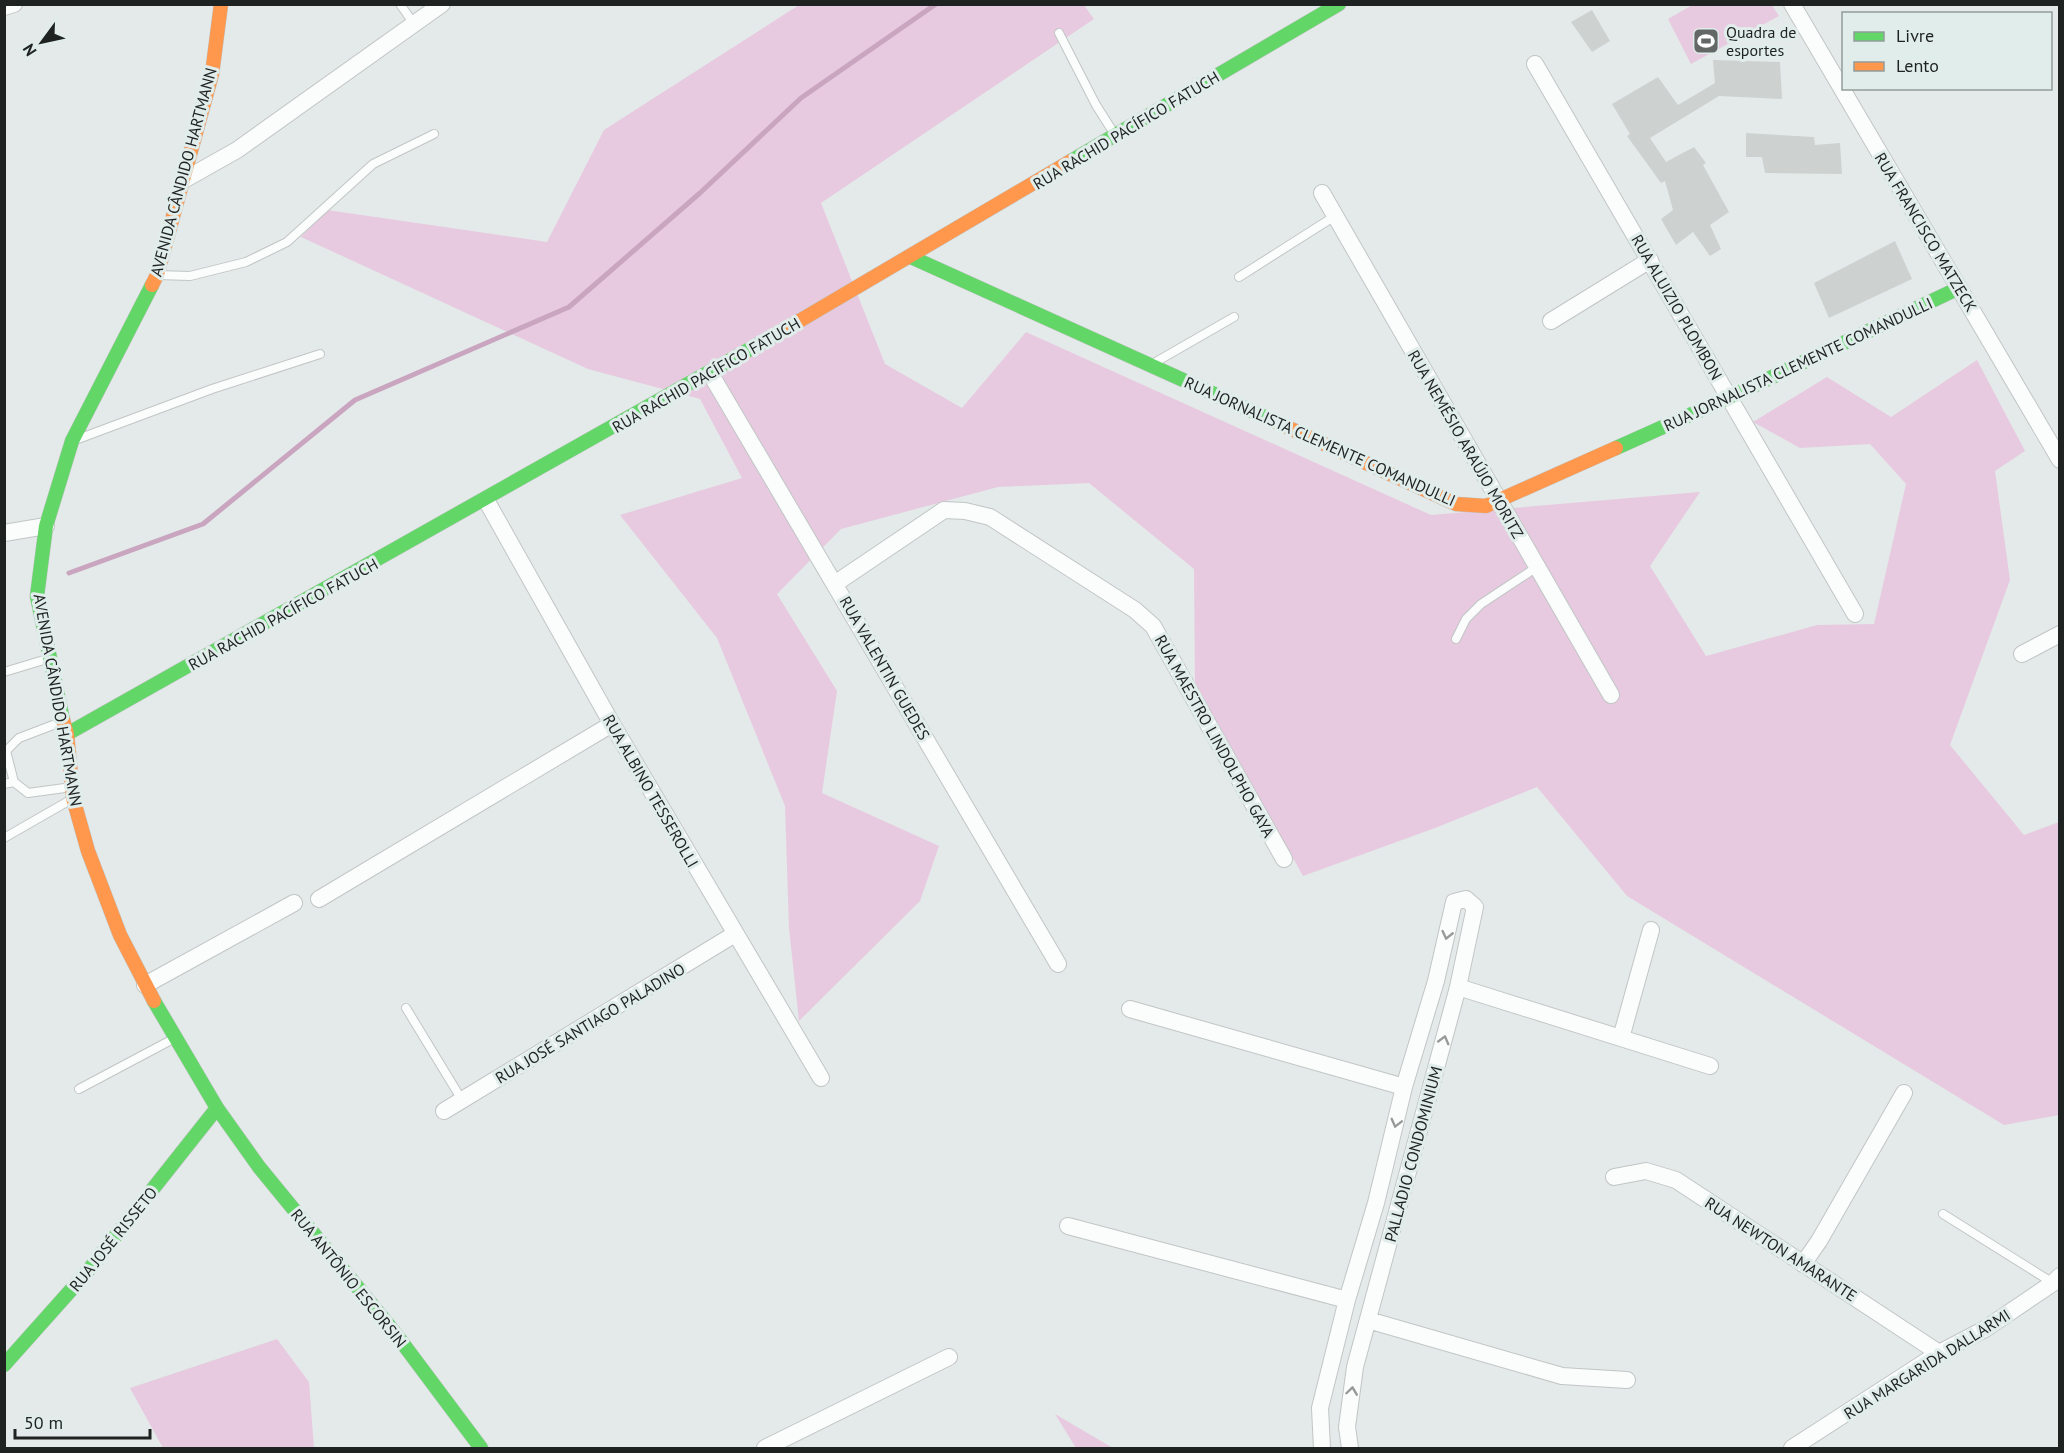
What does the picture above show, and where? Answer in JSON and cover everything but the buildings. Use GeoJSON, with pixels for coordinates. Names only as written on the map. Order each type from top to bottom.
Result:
{"type":"FeatureCollection","features":[{"type":"Feature","properties":{"kind":"street"},"geometry":{"type":"LineString","coordinates":[[4,7],[14,4]]}},
{"type":"Feature","properties":{"kind":"street","name":"AVENIDA CÂNDIDO HARTMANN"},"geometry":{"type":"LineString","coordinates":[[217,1108],[145,985],[120,935],[88,851],[73,793],[65,728],[37,596],[46,526],[72,441],[157,275],[212,74],[221,4]]}},
{"type":"Feature","properties":{"kind":"street"},"geometry":{"type":"LineString","coordinates":[[182,181],[237,150],[442,4]]}},
{"type":"Feature","properties":{"kind":"street","name":"RUA RACHID PACÍFICO FATUCH"},"geometry":{"type":"LineString","coordinates":[[65,728],[486,500],[710,373],[1339,4]]}},
{"type":"Feature","properties":{"kind":"street","name":"RUA FRANCISCO MATZECK"},"geometry":{"type":"LineString","coordinates":[[1792,4],[1842,89]]}},
{"type":"Feature","properties":{"kind":"street","name":"RUA ALUIZIO PLOMBON"},"geometry":{"type":"LineString","coordinates":[[1535,63],[1855,614]]}},
{"type":"Feature","properties":{"kind":"street","name":"RUA FRANCISCO MATZECK"},"geometry":{"type":"LineString","coordinates":[[1843,90],[2060,460]]}},
{"type":"Feature","properties":{"kind":"street","name":"RUA NEMÉSIO ARAÚJO MORITZ"},"geometry":{"type":"LineString","coordinates":[[1322,193],[1611,695]]}},
{"type":"Feature","properties":{"kind":"street","name":"RUA JORNALISTA CLEMENTE COMANDULLI"},"geometry":{"type":"LineString","coordinates":[[911,257],[1456,504],[1486,506],[1500,502],[1730,398],[1959,288]]}},
{"type":"Feature","properties":{"kind":"street"},"geometry":{"type":"LineString","coordinates":[[1551,321],[1650,260]]}},
{"type":"Feature","properties":{"kind":"street","name":"RUA VALENTIN GUEDES"},"geometry":{"type":"LineString","coordinates":[[710,373],[1058,964]]}},
{"type":"Feature","properties":{"kind":"street","name":"RUA ALBINO TESSEROLLI"},"geometry":{"type":"LineString","coordinates":[[486,500],[612,724],[821,1078]]}},
{"type":"Feature","properties":{"kind":"street","name":"RUA MAESTRO LINDOLPHO GAYA"},"geometry":{"type":"LineString","coordinates":[[836,584],[944,510],[965,511],[990,518],[1135,610],[1153,626],[1284,859]]}},
{"type":"Feature","properties":{"kind":"street"},"geometry":{"type":"LineString","coordinates":[[4,533],[46,526]]}},
{"type":"Feature","properties":{"kind":"street"},"geometry":{"type":"LineString","coordinates":[[2022,654],[2060,634]]}},
{"type":"Feature","properties":{"kind":"street"},"geometry":{"type":"LineString","coordinates":[[319,899],[612,724]]}},
{"type":"Feature","properties":{"kind":"street","name":"PALLADIO CONDOMINIUM"},"geometry":{"type":"LineString","coordinates":[[1322,1449],[1320,1408],[1347,1300],[1376,1203],[1404,1087],[1436,981],[1454,902],[1466,899],[1475,907],[1458,987],[1355,1367],[1347,1427],[1350,1449]]}},
{"type":"Feature","properties":{"kind":"street"},"geometry":{"type":"LineString","coordinates":[[145,985],[294,903]]}},
{"type":"Feature","properties":{"kind":"street"},"geometry":{"type":"LineString","coordinates":[[1621,1038],[1652,930]]}},
{"type":"Feature","properties":{"kind":"street","name":"RUA JOSÉ SANTIAGO PALADINO"},"geometry":{"type":"LineString","coordinates":[[444,1111],[735,934]]}},
{"type":"Feature","properties":{"kind":"street"},"geometry":{"type":"LineString","coordinates":[[1458,987],[1710,1066]]}},
{"type":"Feature","properties":{"kind":"street","name":"PALLADIO CONDOMINIUM"},"geometry":{"type":"LineString","coordinates":[[1130,1009],[1404,1087]]}},
{"type":"Feature","properties":{"kind":"street"},"geometry":{"type":"LineString","coordinates":[[1803,1264],[1819,1241],[1904,1093]]}},
{"type":"Feature","properties":{"kind":"street","name":"RUA JOSÉ RISSETO"},"geometry":{"type":"LineString","coordinates":[[4,1365],[44,1326],[217,1108]]}},
{"type":"Feature","properties":{"kind":"street","name":"RUA ANTÔNIO ESCORSIN"},"geometry":{"type":"LineString","coordinates":[[217,1108],[259,1167],[394,1333],[481,1449]]}},
{"type":"Feature","properties":{"kind":"street","name":"RUA NEWTON AMARANTE"},"geometry":{"type":"LineString","coordinates":[[1614,1177],[1646,1171],[1676,1180],[1939,1353]]}},
{"type":"Feature","properties":{"kind":"street"},"geometry":{"type":"LineString","coordinates":[[1376,1203],[1398,1209]]}},
{"type":"Feature","properties":{"kind":"street"},"geometry":{"type":"LineString","coordinates":[[1068,1226],[1347,1300]]}},
{"type":"Feature","properties":{"kind":"street","name":"RUA MARGARIDA DALLARMI"},"geometry":{"type":"LineString","coordinates":[[1792,1449],[1939,1353],[1985,1329],[2056,1280]]}},
{"type":"Feature","properties":{"kind":"street"},"geometry":{"type":"LineString","coordinates":[[1368,1320],[1562,1376],[1627,1380]]}},
{"type":"Feature","properties":{"kind":"street"},"geometry":{"type":"LineString","coordinates":[[765,1449],[949,1356]]}},
{"type":"Feature","properties":{"kind":"lane"},"geometry":{"type":"LineString","coordinates":[[400,4],[414,24]]}},
{"type":"Feature","properties":{"kind":"lane"},"geometry":{"type":"LineString","coordinates":[[1059,33],[1096,105],[1115,135]]}},
{"type":"Feature","properties":{"kind":"lane"},"geometry":{"type":"LineString","coordinates":[[157,275],[190,276],[246,262],[287,243],[373,164],[434,134]]}},
{"type":"Feature","properties":{"kind":"lane"},"geometry":{"type":"LineString","coordinates":[[1239,277],[1335,216]]}},
{"type":"Feature","properties":{"kind":"lane"},"geometry":{"type":"LineString","coordinates":[[1151,365],[1234,317]]}},
{"type":"Feature","properties":{"kind":"lane"},"geometry":{"type":"LineString","coordinates":[[72,441],[212,389],[320,354]]}},
{"type":"Feature","properties":{"kind":"lane"},"geometry":{"type":"LineString","coordinates":[[1456,639],[1466,619],[1480,604],[1537,567]]}},
{"type":"Feature","properties":{"kind":"lane"},"geometry":{"type":"LineString","coordinates":[[4,672],[50,659]]}},
{"type":"Feature","properties":{"kind":"lane"},"geometry":{"type":"LineString","coordinates":[[65,728],[18,738],[5,751],[14,782],[28,793],[73,793]]}},
{"type":"Feature","properties":{"kind":"lane"},"geometry":{"type":"LineString","coordinates":[[4,784],[14,782]]}},
{"type":"Feature","properties":{"kind":"lane"},"geometry":{"type":"LineString","coordinates":[[4,838],[73,793]]}},
{"type":"Feature","properties":{"kind":"lane"},"geometry":{"type":"LineString","coordinates":[[406,1008],[462,1100]]}},
{"type":"Feature","properties":{"kind":"lane"},"geometry":{"type":"LineString","coordinates":[[79,1089],[175,1038]]}},
{"type":"Feature","properties":{"kind":"lane"},"geometry":{"type":"LineString","coordinates":[[1943,1214],[2056,1280]]}},
{"type":"Feature","properties":{"kind":"shaded area","name":"Quadra de esportes"},"geometry":{"type":"Polygon","coordinates":[[[1694,4],[1772,5],[1779,16],[1691,64],[1668,19],[1694,4]]]}},
{"type":"Feature","properties":{"kind":"shaded area"},"geometry":{"type":"Polygon","coordinates":[[[799,5],[1084,5],[1094,19],[821,203],[885,364],[962,408],[1026,332],[1431,515],[1700,492],[1650,566],[1706,656],[1817,625],[1874,624],[1906,484],[1870,444],[1800,448],[1753,422],[1827,377],[1891,417],[1977,360],[2025,451],[1995,471],[2010,580],[1950,745],[2024,835],[2059,822],[2059,1115],[2004,1125],[1627,896],[1537,787],[1435,828],[1303,876],[1195,684],[1194,569],[1089,483],[998,487],[841,529],[777,594],[837,691],[822,793],[939,846],[920,901],[799,1021],[789,928],[785,806],[717,638],[620,515],[742,478],[700,399],[588,369],[301,237],[327,210],[547,242],[604,130],[799,5]]]}},
{"type":"Feature","properties":{"kind":"shaded area"},"geometry":{"type":"Polygon","coordinates":[[[277,1339],[309,1382],[314,1448],[163,1448],[130,1388],[277,1339]]]}},
{"type":"Feature","properties":{"kind":"shaded area"},"geometry":{"type":"Polygon","coordinates":[[[1055,1414],[1113,1448],[1076,1448],[1055,1414]]]}},
{"type":"Feature","properties":{"kind":"waterway"},"geometry":{"type":"LineString","coordinates":[[69,573],[203,524],[355,400],[569,307],[700,193],[801,98],[936,4]]}},
{"type":"Feature","properties":{"kind":"traffic: fast"},"geometry":{"type":"LineString","coordinates":[[1071,161],[1339,4]]}},
{"type":"Feature","properties":{"kind":"traffic: fast"},"geometry":{"type":"LineString","coordinates":[[911,257],[1276,422]]}},
{"type":"Feature","properties":{"kind":"traffic: fast"},"geometry":{"type":"LineString","coordinates":[[63,720],[37,596],[46,526],[72,441],[152,285]]}},
{"type":"Feature","properties":{"kind":"traffic: fast"},"geometry":{"type":"LineString","coordinates":[[1616,448],[1730,397],[1959,288]]}},
{"type":"Feature","properties":{"kind":"traffic: fast"},"geometry":{"type":"LineString","coordinates":[[67,734],[789,327]]}},
{"type":"Feature","properties":{"kind":"traffic: fast"},"geometry":{"type":"LineString","coordinates":[[154,1001],[217,1108],[259,1167],[395,1333],[481,1448]]}},
{"type":"Feature","properties":{"kind":"traffic: fast"},"geometry":{"type":"LineString","coordinates":[[4,1365],[87,1272],[217,1108]]}},
{"type":"Feature","properties":{"kind":"traffic: slow"},"geometry":{"type":"LineString","coordinates":[[152,285],[157,275],[212,74],[221,4]]}},
{"type":"Feature","properties":{"kind":"traffic: slow"},"geometry":{"type":"LineString","coordinates":[[789,327],[1071,161]]}},
{"type":"Feature","properties":{"kind":"traffic: slow"},"geometry":{"type":"LineString","coordinates":[[1276,422],[1456,504],[1486,506],[1616,448]]}},
{"type":"Feature","properties":{"kind":"traffic: slow"},"geometry":{"type":"LineString","coordinates":[[63,720],[67,734],[73,798],[88,851],[120,935],[154,1001]]}},
{"type":"Feature","properties":{"kind":"place","name":"Quadra de esportes"},"geometry":{"type":"Point","coordinates":[1706,41]}}]}
